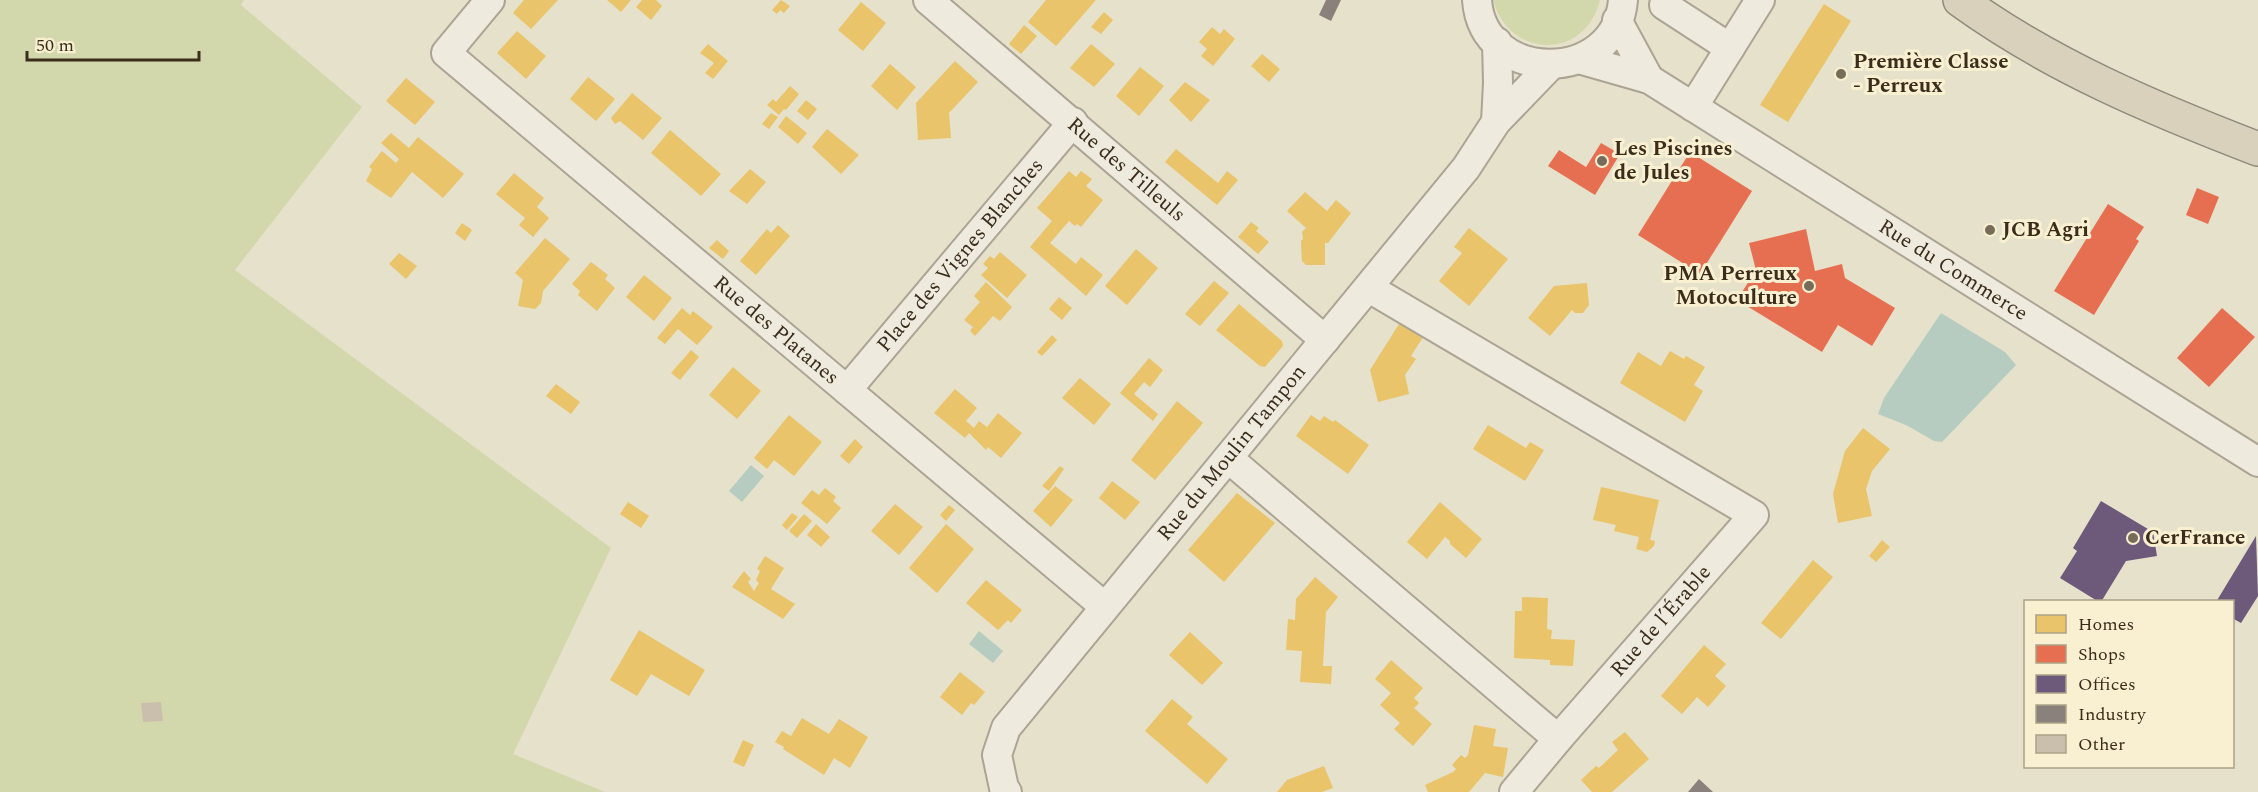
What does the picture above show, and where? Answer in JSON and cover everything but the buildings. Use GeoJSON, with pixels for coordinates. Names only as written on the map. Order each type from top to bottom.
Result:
{"type":"FeatureCollection","features":[{"type":"Feature","properties":{"kind":"highway"},"geometry":{"type":"LineString","coordinates":[[1960,0],[2007,32],[2068,67],[2175,117],[2258,149]]}},
{"type":"Feature","properties":{"kind":"street","name":"Rue des Platanes"},"geometry":{"type":"LineString","coordinates":[[490,0],[446,52],[1105,607]]}},
{"type":"Feature","properties":{"kind":"street","name":"Rue des Tilleuls"},"geometry":{"type":"LineString","coordinates":[[928,0],[1325,340]]}},
{"type":"Feature","properties":{"kind":"street"},"geometry":{"type":"LineString","coordinates":[[1477,0],[1485,26],[1497,42],[1512,55],[1531,63],[1551,65],[1579,59],[1602,43],[1611,32],[1620,10]]}},
{"type":"Feature","properties":{"kind":"street"},"geometry":{"type":"LineString","coordinates":[[1693,107],[1760,0]]}},
{"type":"Feature","properties":{"kind":"street"},"geometry":{"type":"LineString","coordinates":[[1664,5],[1730,48]]}},
{"type":"Feature","properties":{"kind":"street","name":"Rue du Commerce"},"geometry":{"type":"LineString","coordinates":[[1620,10],[1649,79]]}},
{"type":"Feature","properties":{"kind":"street"},"geometry":{"type":"LineString","coordinates":[[1496,122],[1497,42]]}},
{"type":"Feature","properties":{"kind":"street","name":"Rue du Commerce"},"geometry":{"type":"LineString","coordinates":[[1579,59],[1649,79],[2258,462]]}},
{"type":"Feature","properties":{"kind":"street","name":"Rue du Moulin Tampon"},"geometry":{"type":"LineString","coordinates":[[1007,792],[1004,788],[997,755],[1006,728],[1369,288],[1466,168],[1496,122],[1551,65]]}},
{"type":"Feature","properties":{"kind":"street","name":"Place des Vignes Blanches"},"geometry":{"type":"LineString","coordinates":[[847,390],[1073,122]]}},
{"type":"Feature","properties":{"kind":"street","name":"Rue de l’Érable"},"geometry":{"type":"LineString","coordinates":[[1369,288],[1754,515],[1558,739]]}},
{"type":"Feature","properties":{"kind":"street"},"geometry":{"type":"LineString","coordinates":[[1228,458],[1558,739],[1514,792]]}},
{"type":"Feature","properties":{"kind":"green space"},"geometry":{"type":"Polygon","coordinates":[[[0,0],[244,0],[241,5],[362,107],[235,270],[611,548],[513,754],[605,792],[0,792],[0,0]]]}},
{"type":"Feature","properties":{"kind":"green space"},"geometry":{"type":"Polygon","coordinates":[[[1493,0],[1600,0],[1592,20],[1579,34],[1564,42],[1547,45],[1530,42],[1514,33],[1502,19],[1493,0]]]}},
{"type":"Feature","properties":{"kind":"shaded area"},"geometry":{"type":"Polygon","coordinates":[[[1941,313],[2005,352],[2016,365],[1942,442],[1934,441],[1906,425],[1878,414],[1884,398],[1941,313]]]}},
{"type":"Feature","properties":{"kind":"shaded area"},"geometry":{"type":"Polygon","coordinates":[[[751,465],[764,476],[742,502],[729,491],[751,465]]]}},
{"type":"Feature","properties":{"kind":"shaded area"},"geometry":{"type":"Polygon","coordinates":[[[979,631],[1003,651],[993,663],[969,644],[979,631]]]}},
{"type":"Feature","properties":{"kind":"place","name":"Première Classe - Perreux"},"geometry":{"type":"Point","coordinates":[1841,74]}},
{"type":"Feature","properties":{"kind":"place","name":"Les Piscines de Jules"},"geometry":{"type":"Point","coordinates":[1602,161]}},
{"type":"Feature","properties":{"kind":"place","name":"JCB Agri"},"geometry":{"type":"Point","coordinates":[1990,230]}},
{"type":"Feature","properties":{"kind":"place","name":"PMA Perreux Motoculture"},"geometry":{"type":"Point","coordinates":[1809,286]}},
{"type":"Feature","properties":{"kind":"place","name":"CerFrance"},"geometry":{"type":"Point","coordinates":[2133,538]}}]}
